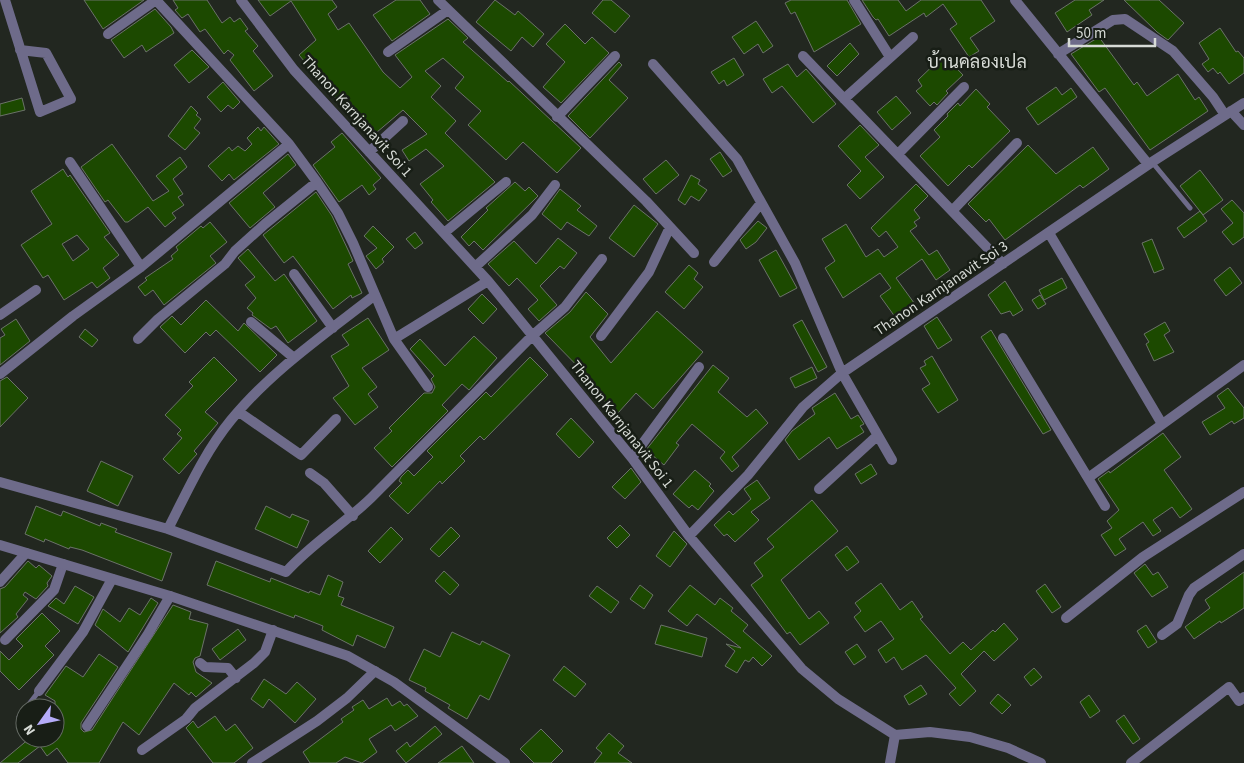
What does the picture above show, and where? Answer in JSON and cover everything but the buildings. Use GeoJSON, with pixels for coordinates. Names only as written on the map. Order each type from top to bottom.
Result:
{"type":"FeatureCollection","features":[{"type":"Feature","properties":{"kind":"street"},"geometry":{"type":"LineString","coordinates":[[5,0],[20,50],[40,112],[71,99],[46,53],[20,50]]}},
{"type":"Feature","properties":{"kind":"street"},"geometry":{"type":"LineString","coordinates":[[108,34],[156,0],[289,144],[317,182],[344,226],[394,339],[428,387]]}},
{"type":"Feature","properties":{"kind":"street","name":"Thanon Karnjanavit Soi 1"},"geometry":{"type":"LineString","coordinates":[[241,0],[294,70],[488,281],[632,458],[689,536],[802,669],[838,699],[895,735]]}},
{"type":"Feature","properties":{"kind":"street"},"geometry":{"type":"LineString","coordinates":[[438,0],[670,227],[694,253]]}},
{"type":"Feature","properties":{"kind":"street"},"geometry":{"type":"LineString","coordinates":[[854,0],[890,57]]}},
{"type":"Feature","properties":{"kind":"street"},"geometry":{"type":"LineString","coordinates":[[1015,0],[1150,163]]}},
{"type":"Feature","properties":{"kind":"street"},"geometry":{"type":"LineString","coordinates":[[388,52],[448,10]]}},
{"type":"Feature","properties":{"kind":"street"},"geometry":{"type":"LineString","coordinates":[[1058,54],[1113,20],[1125,19],[1173,51],[1228,113],[1244,125]]}},
{"type":"Feature","properties":{"kind":"street"},"geometry":{"type":"LineString","coordinates":[[844,100],[913,37]]}},
{"type":"Feature","properties":{"kind":"street"},"geometry":{"type":"LineString","coordinates":[[557,117],[615,56]]}},
{"type":"Feature","properties":{"kind":"street"},"geometry":{"type":"LineString","coordinates":[[803,56],[1003,264]]}},
{"type":"Feature","properties":{"kind":"street"},"geometry":{"type":"LineString","coordinates":[[653,64],[730,148],[795,263],[842,373],[892,460]]}},
{"type":"Feature","properties":{"kind":"street"},"geometry":{"type":"LineString","coordinates":[[898,154],[964,87]]}},
{"type":"Feature","properties":{"kind":"street","name":"Thanon Karnjanavit Soi 3"},"geometry":{"type":"LineString","coordinates":[[689,536],[748,475],[803,407],[842,373],[1150,163],[1244,103]]}},
{"type":"Feature","properties":{"kind":"street"},"geometry":{"type":"LineString","coordinates":[[369,152],[403,121]]}},
{"type":"Feature","properties":{"kind":"street"},"geometry":{"type":"LineString","coordinates":[[0,374],[73,316],[141,267],[289,144]]}},
{"type":"Feature","properties":{"kind":"street"},"geometry":{"type":"LineString","coordinates":[[952,211],[1017,144]]}},
{"type":"Feature","properties":{"kind":"street"},"geometry":{"type":"LineString","coordinates":[[70,162],[141,267]]}},
{"type":"Feature","properties":{"kind":"street"},"geometry":{"type":"LineString","coordinates":[[138,339],[158,319],[225,264],[235,251],[265,224],[317,182]]}},
{"type":"Feature","properties":{"kind":"street"},"geometry":{"type":"LineString","coordinates":[[444,233],[506,182]]}},
{"type":"Feature","properties":{"kind":"street"},"geometry":{"type":"LineString","coordinates":[[475,267],[532,215],[555,186]]}},
{"type":"Feature","properties":{"kind":"street"},"geometry":{"type":"LineString","coordinates":[[714,262],[762,203]]}},
{"type":"Feature","properties":{"kind":"street"},"geometry":{"type":"LineString","coordinates":[[601,336],[650,272],[670,227]]}},
{"type":"Feature","properties":{"kind":"street"},"geometry":{"type":"LineString","coordinates":[[1049,233],[1162,424]]}},
{"type":"Feature","properties":{"kind":"street"},"geometry":{"type":"LineString","coordinates":[[0,482],[168,529],[286,572],[299,557],[353,516],[532,336],[565,307],[602,259]]}},
{"type":"Feature","properties":{"kind":"street"},"geometry":{"type":"LineString","coordinates":[[294,274],[333,328]]}},
{"type":"Feature","properties":{"kind":"street"},"geometry":{"type":"LineString","coordinates":[[394,339],[488,281]]}},
{"type":"Feature","properties":{"kind":"street"},"geometry":{"type":"LineString","coordinates":[[0,315],[36,290]]}},
{"type":"Feature","properties":{"kind":"street"},"geometry":{"type":"LineString","coordinates":[[168,529],[206,455],[239,412],[294,358],[375,296]]}},
{"type":"Feature","properties":{"kind":"street"},"geometry":{"type":"LineString","coordinates":[[251,322],[294,358]]}},
{"type":"Feature","properties":{"kind":"street"},"geometry":{"type":"LineString","coordinates":[[1004,338],[1106,506]]}},
{"type":"Feature","properties":{"kind":"street"},"geometry":{"type":"LineString","coordinates":[[1088,478],[1244,365]]}},
{"type":"Feature","properties":{"kind":"street"},"geometry":{"type":"LineString","coordinates":[[632,458],[700,367]]}},
{"type":"Feature","properties":{"kind":"street"},"geometry":{"type":"LineString","coordinates":[[239,412],[301,455],[336,419]]}},
{"type":"Feature","properties":{"kind":"street"},"geometry":{"type":"LineString","coordinates":[[819,489],[877,436]]}},
{"type":"Feature","properties":{"kind":"street"},"geometry":{"type":"LineString","coordinates":[[310,473],[324,483],[353,516]]}},
{"type":"Feature","properties":{"kind":"street"},"geometry":{"type":"LineString","coordinates":[[1066,618],[1143,557],[1244,492]]}},
{"type":"Feature","properties":{"kind":"street"},"geometry":{"type":"LineString","coordinates":[[0,545],[170,596],[348,656],[376,671],[414,696],[505,763]]}},
{"type":"Feature","properties":{"kind":"street"},"geometry":{"type":"LineString","coordinates":[[0,582],[26,553]]}},
{"type":"Feature","properties":{"kind":"street"},"geometry":{"type":"LineString","coordinates":[[1162,635],[1177,624],[1189,595],[1194,588],[1244,554]]}},
{"type":"Feature","properties":{"kind":"street"},"geometry":{"type":"LineString","coordinates":[[5,640],[54,590],[62,564]]}},
{"type":"Feature","properties":{"kind":"street"},"geometry":{"type":"LineString","coordinates":[[39,692],[83,632],[112,579]]}},
{"type":"Feature","properties":{"kind":"street"},"geometry":{"type":"LineString","coordinates":[[87,726],[148,634],[170,596]]}},
{"type":"Feature","properties":{"kind":"street"},"geometry":{"type":"LineString","coordinates":[[142,750],[236,678],[265,652],[273,630]]}},
{"type":"Feature","properties":{"kind":"street"},"geometry":{"type":"LineString","coordinates":[[200,664],[205,667],[228,668],[236,678]]}},
{"type":"Feature","properties":{"kind":"street"},"geometry":{"type":"LineString","coordinates":[[252,763],[317,721],[347,698],[376,671]]}},
{"type":"Feature","properties":{"kind":"street"},"geometry":{"type":"LineString","coordinates":[[1131,763],[1229,687],[1239,701],[1244,697]]}},
{"type":"Feature","properties":{"kind":"street"},"geometry":{"type":"LineString","coordinates":[[890,763],[895,735],[930,732],[970,737],[1008,748],[1041,763]]}},
{"type":"Feature","properties":{"kind":"lane"},"geometry":{"type":"LineString","coordinates":[[1150,163],[1190,208]]}},
{"type":"Feature","properties":{"kind":"lane"},"geometry":{"type":"LineString","coordinates":[[34,698],[39,692]]}},
{"type":"Feature","properties":{"kind":"district","name":"บ้านคลองเปล"},"geometry":{"type":"Point","coordinates":[977,62]}}]}
